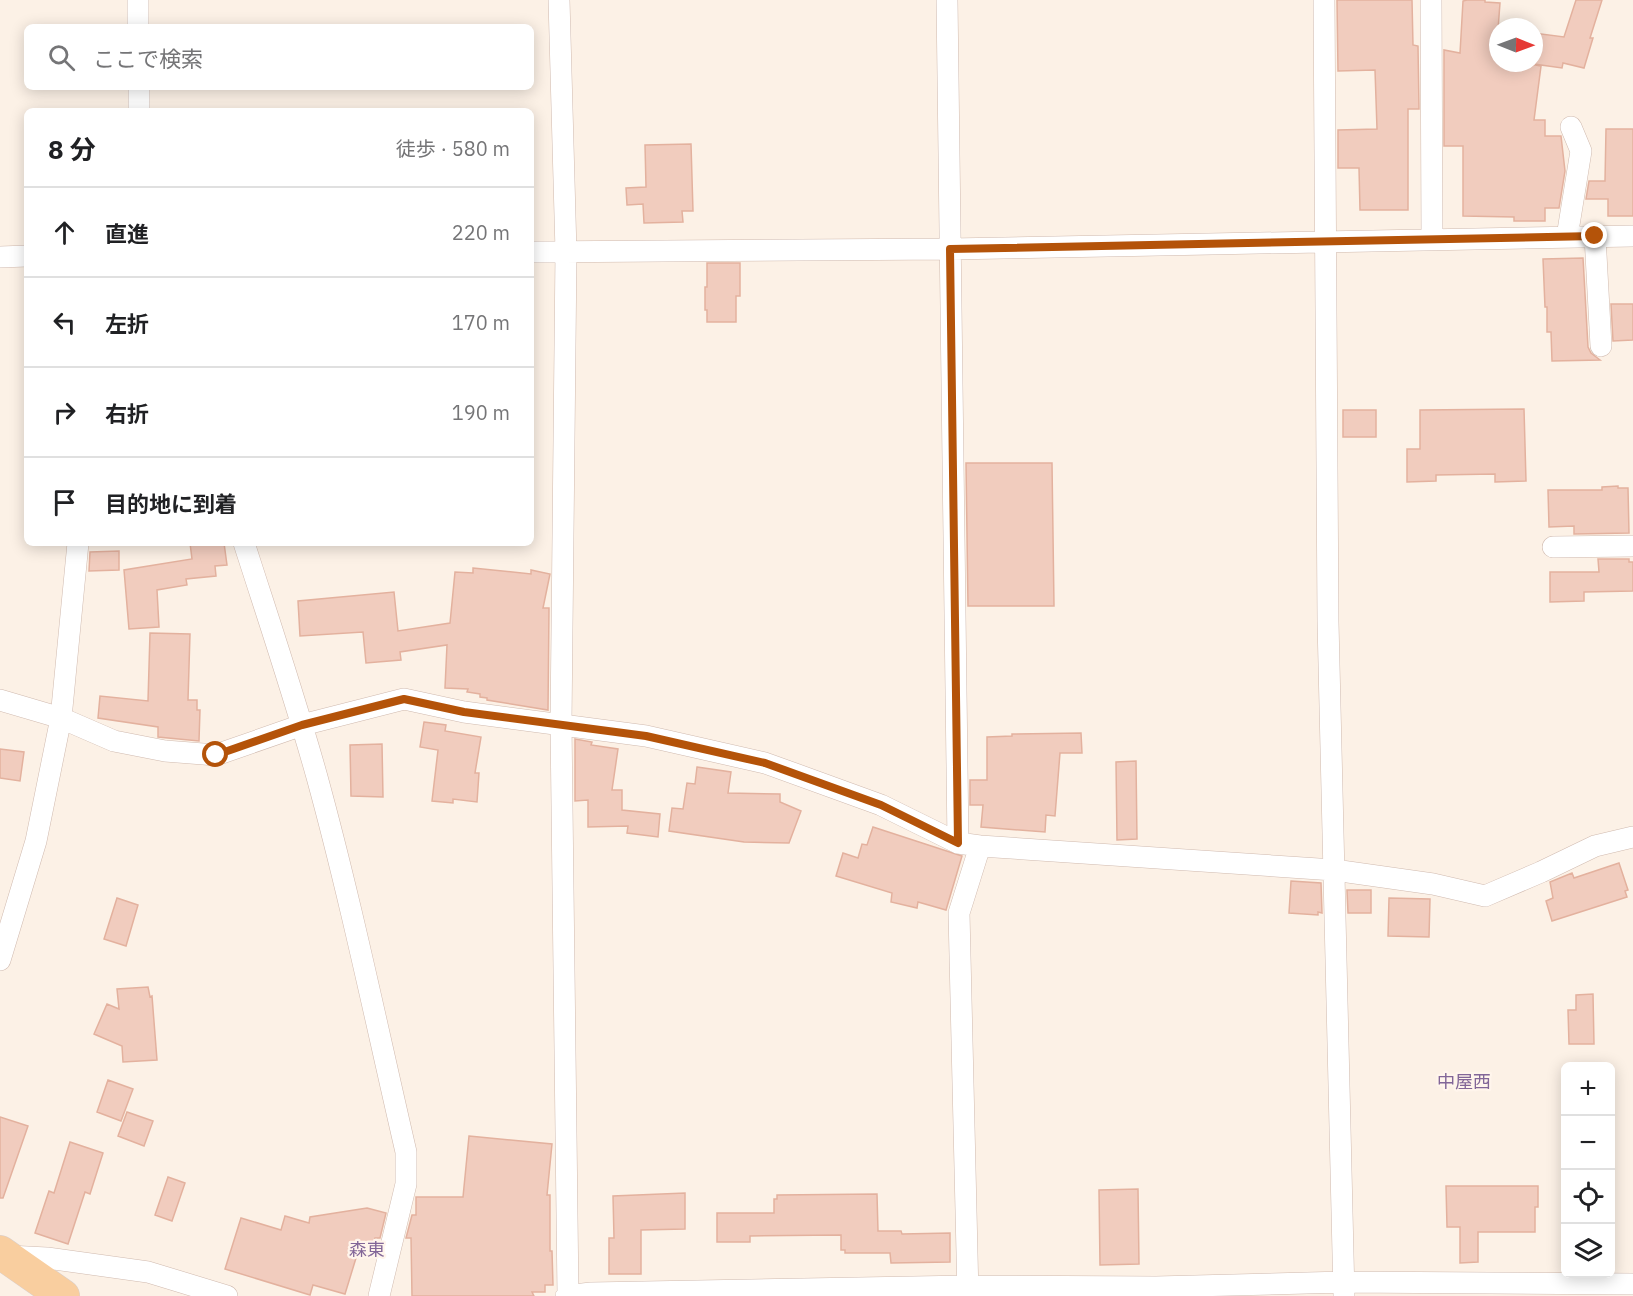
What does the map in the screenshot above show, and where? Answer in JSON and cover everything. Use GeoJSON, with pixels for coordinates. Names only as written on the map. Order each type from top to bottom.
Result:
{"type":"FeatureCollection","features":[{"type":"Feature","properties":{"kind":"main road"},"geometry":{"type":"LineString","coordinates":[[4,1254],[63,1296]]}},
{"type":"Feature","properties":{"kind":"street"},"geometry":{"type":"LineString","coordinates":[[138,0],[138,24]]}},
{"type":"Feature","properties":{"kind":"street"},"geometry":{"type":"LineString","coordinates":[[559,0],[566,252],[561,724],[567,1296],[603,1293],[968,1291],[1156,1287],[1344,1289],[1633,1284]]}},
{"type":"Feature","properties":{"kind":"street"},"geometry":{"type":"LineString","coordinates":[[947,0],[958,843]]}},
{"type":"Feature","properties":{"kind":"street"},"geometry":{"type":"LineString","coordinates":[[1324,0],[1328,622],[1344,1289]]}},
{"type":"Feature","properties":{"kind":"street"},"geometry":{"type":"LineString","coordinates":[[1431,0],[1432,239]]}},
{"type":"Feature","properties":{"kind":"street"},"geometry":{"type":"LineString","coordinates":[[139,90],[139,108]]}},
{"type":"Feature","properties":{"kind":"street"},"geometry":{"type":"LineString","coordinates":[[1567,237],[1581,151],[1570,127]]}},
{"type":"Feature","properties":{"kind":"street"},"geometry":{"type":"LineString","coordinates":[[1595,236],[1601,346]]}},
{"type":"Feature","properties":{"kind":"street"},"geometry":{"type":"LineString","coordinates":[[534,252],[950,249],[1633,236]]}},
{"type":"Feature","properties":{"kind":"street"},"geometry":{"type":"LineString","coordinates":[[0,257],[24,256]]}},
{"type":"Feature","properties":{"kind":"street"},"geometry":{"type":"LineString","coordinates":[[0,960],[36,841],[61,718],[78,546]]}},
{"type":"Feature","properties":{"kind":"street"},"geometry":{"type":"LineString","coordinates":[[245,546],[302,725],[340,868],[406,1152],[406,1184],[379,1296]]}},
{"type":"Feature","properties":{"kind":"street"},"geometry":{"type":"LineString","coordinates":[[1553,547],[1633,546]]}},
{"type":"Feature","properties":{"kind":"street"},"geometry":{"type":"LineString","coordinates":[[0,700],[61,718],[114,741],[165,751],[216,755],[302,725],[404,699],[464,712],[646,736],[765,763],[881,805],[958,843],[1334,870],[1433,884],[1485,896],[1595,846],[1633,837]]}},
{"type":"Feature","properties":{"kind":"street"},"geometry":{"type":"LineString","coordinates":[[968,1291],[959,913],[980,846]]}},
{"type":"Feature","properties":{"kind":"street"},"geometry":{"type":"LineString","coordinates":[[4,1254],[148,1272],[227,1296]]}},
{"type":"Feature","properties":{"kind":"building"},"geometry":{"type":"Polygon","coordinates":[[[1337,0],[1412,0],[1413,45],[1418,46],[1419,109],[1408,109],[1408,210],[1360,210],[1359,168],[1338,168],[1338,130],[1377,129],[1375,70],[1338,71],[1337,0]]]}},
{"type":"Feature","properties":{"kind":"building"},"geometry":{"type":"Polygon","coordinates":[[[1485,0],[1485,2],[1500,3],[1499,18],[1489,18],[1489,72],[1540,72],[1534,120],[1545,120],[1545,136],[1561,136],[1565,171],[1559,208],[1545,208],[1545,221],[1514,221],[1514,217],[1463,216],[1463,146],[1444,146],[1444,50],[1460,53],[1463,1],[1485,0]]]}},
{"type":"Feature","properties":{"kind":"building"},"geometry":{"type":"Polygon","coordinates":[[[1576,0],[1602,0],[1590,38],[1593,38],[1584,68],[1563,63],[1562,68],[1543,65],[1543,34],[1564,37],[1576,0]]]}},
{"type":"Feature","properties":{"kind":"building"},"geometry":{"type":"Polygon","coordinates":[[[1606,129],[1633,129],[1633,216],[1608,216],[1608,199],[1586,199],[1589,181],[1605,181],[1606,129]]]}},
{"type":"Feature","properties":{"kind":"building"},"geometry":{"type":"Polygon","coordinates":[[[691,144],[693,211],[682,211],[683,222],[644,223],[643,204],[627,205],[626,188],[646,187],[645,145],[691,144]]]}},
{"type":"Feature","properties":{"kind":"building"},"geometry":{"type":"Polygon","coordinates":[[[1583,258],[1588,347],[1591,353],[1600,360],[1552,361],[1551,332],[1547,332],[1543,259],[1583,258]]]}},
{"type":"Feature","properties":{"kind":"building"},"geometry":{"type":"Polygon","coordinates":[[[707,263],[740,263],[740,296],[736,296],[736,322],[707,322],[705,287],[707,287],[707,263]]]}},
{"type":"Feature","properties":{"kind":"building"},"geometry":{"type":"Polygon","coordinates":[[[1611,304],[1633,304],[1633,340],[1613,341],[1611,304]]]}},
{"type":"Feature","properties":{"kind":"building"},"geometry":{"type":"Polygon","coordinates":[[[1524,409],[1526,481],[1495,482],[1495,474],[1436,475],[1436,481],[1407,482],[1407,449],[1420,449],[1420,410],[1524,409]]]}},
{"type":"Feature","properties":{"kind":"building"},"geometry":{"type":"Polygon","coordinates":[[[1343,410],[1376,410],[1376,437],[1343,437],[1343,410]]]}},
{"type":"Feature","properties":{"kind":"building"},"geometry":{"type":"Polygon","coordinates":[[[966,463],[1052,463],[1054,606],[968,606],[966,463]]]}},
{"type":"Feature","properties":{"kind":"building"},"geometry":{"type":"Polygon","coordinates":[[[1618,486],[1618,488],[1628,488],[1629,533],[1574,534],[1574,526],[1549,527],[1548,490],[1602,490],[1602,487],[1618,486]]]}},
{"type":"Feature","properties":{"kind":"building"},"geometry":{"type":"Polygon","coordinates":[[[190,546],[224,546],[227,565],[215,566],[216,576],[186,579],[187,585],[157,590],[159,627],[129,629],[124,570],[192,559],[190,546]]]}},
{"type":"Feature","properties":{"kind":"building"},"geometry":{"type":"Polygon","coordinates":[[[119,551],[119,570],[89,571],[90,552],[119,551]]]}},
{"type":"Feature","properties":{"kind":"building"},"geometry":{"type":"Polygon","coordinates":[[[1598,559],[1629,559],[1629,562],[1633,562],[1633,591],[1584,592],[1584,601],[1550,602],[1550,572],[1599,572],[1598,559]]]}},
{"type":"Feature","properties":{"kind":"building"},"geometry":{"type":"Polygon","coordinates":[[[473,568],[531,574],[531,570],[550,574],[543,608],[549,608],[548,710],[487,700],[487,698],[480,697],[480,694],[467,692],[468,689],[445,688],[447,645],[400,652],[401,660],[366,663],[363,632],[300,636],[298,601],[394,592],[398,631],[450,623],[455,572],[473,573],[473,568]]]}},
{"type":"Feature","properties":{"kind":"building"},"geometry":{"type":"Polygon","coordinates":[[[150,633],[190,634],[188,700],[197,700],[197,710],[200,710],[199,741],[158,737],[158,727],[98,718],[100,696],[148,701],[150,633]]]}},
{"type":"Feature","properties":{"kind":"building"},"geometry":{"type":"Polygon","coordinates":[[[424,722],[446,725],[445,731],[481,737],[475,773],[479,773],[477,802],[453,799],[453,803],[432,801],[438,750],[420,747],[424,722]]]}},
{"type":"Feature","properties":{"kind":"building"},"geometry":{"type":"Polygon","coordinates":[[[1081,733],[1082,753],[1060,753],[1055,816],[1046,815],[1045,832],[981,827],[983,805],[970,805],[970,780],[987,780],[987,737],[1012,736],[1012,734],[1081,733]]]}},
{"type":"Feature","properties":{"kind":"building"},"geometry":{"type":"Polygon","coordinates":[[[575,739],[592,742],[591,745],[618,749],[612,790],[622,790],[622,810],[660,814],[658,837],[627,833],[628,826],[588,827],[588,800],[575,801],[575,739]]]}},
{"type":"Feature","properties":{"kind":"building"},"geometry":{"type":"Polygon","coordinates":[[[382,744],[383,797],[351,796],[350,745],[382,744]]]}},
{"type":"Feature","properties":{"kind":"building"},"geometry":{"type":"Polygon","coordinates":[[[0,749],[24,752],[20,781],[0,778],[0,749]]]}},
{"type":"Feature","properties":{"kind":"building"},"geometry":{"type":"Polygon","coordinates":[[[1136,761],[1137,839],[1117,840],[1116,762],[1136,761]]]}},
{"type":"Feature","properties":{"kind":"building"},"geometry":{"type":"Polygon","coordinates":[[[697,767],[731,772],[728,793],[780,794],[780,802],[801,811],[789,843],[744,842],[669,831],[672,808],[683,809],[687,783],[695,784],[697,767]]]}},
{"type":"Feature","properties":{"kind":"building"},"geometry":{"type":"Polygon","coordinates":[[[873,827],[962,856],[946,910],[918,902],[917,908],[891,902],[892,893],[836,876],[843,853],[858,858],[862,844],[867,845],[873,827]]]}},
{"type":"Feature","properties":{"kind":"building"},"geometry":{"type":"Polygon","coordinates":[[[1619,863],[1628,890],[1625,891],[1627,897],[1552,921],[1546,901],[1553,898],[1550,882],[1572,873],[1574,878],[1619,863]]]}},
{"type":"Feature","properties":{"kind":"building"},"geometry":{"type":"Polygon","coordinates":[[[1291,881],[1321,883],[1322,913],[1318,912],[1318,915],[1289,913],[1291,881]]]}},
{"type":"Feature","properties":{"kind":"building"},"geometry":{"type":"Polygon","coordinates":[[[1347,890],[1371,890],[1371,913],[1348,913],[1347,890]]]}},
{"type":"Feature","properties":{"kind":"building"},"geometry":{"type":"Polygon","coordinates":[[[117,898],[138,905],[126,946],[104,939],[117,898]]]}},
{"type":"Feature","properties":{"kind":"building"},"geometry":{"type":"Polygon","coordinates":[[[1389,898],[1430,899],[1429,937],[1388,936],[1389,898]]]}},
{"type":"Feature","properties":{"kind":"building"},"geometry":{"type":"Polygon","coordinates":[[[148,987],[150,997],[152,996],[157,1060],[123,1062],[122,1046],[94,1034],[107,1004],[119,1009],[117,989],[148,987]]]}},
{"type":"Feature","properties":{"kind":"building"},"geometry":{"type":"Polygon","coordinates":[[[1593,994],[1594,1044],[1569,1044],[1568,1010],[1576,1010],[1576,995],[1593,994]]]}},
{"type":"Feature","properties":{"kind":"building"},"geometry":{"type":"Polygon","coordinates":[[[108,1080],[133,1089],[121,1121],[97,1112],[108,1080]]]}},
{"type":"Feature","properties":{"kind":"building"},"geometry":{"type":"Polygon","coordinates":[[[127,1112],[153,1121],[144,1146],[118,1136],[127,1112]]]}},
{"type":"Feature","properties":{"kind":"building"},"geometry":{"type":"Polygon","coordinates":[[[0,1117],[28,1126],[3,1198],[0,1198],[0,1117]]]}},
{"type":"Feature","properties":{"kind":"building"},"geometry":{"type":"Polygon","coordinates":[[[469,1136],[552,1144],[547,1195],[550,1195],[550,1251],[552,1251],[553,1285],[545,1285],[545,1292],[532,1292],[534,1296],[412,1296],[411,1238],[406,1238],[412,1215],[416,1215],[416,1197],[463,1197],[469,1136]]]}},
{"type":"Feature","properties":{"kind":"building"},"geometry":{"type":"Polygon","coordinates":[[[70,1142],[103,1153],[90,1194],[85,1192],[68,1244],[35,1233],[49,1191],[54,1193],[70,1142]]]}},
{"type":"Feature","properties":{"kind":"building"},"geometry":{"type":"Polygon","coordinates":[[[168,1177],[185,1183],[172,1221],[155,1215],[168,1177]]]}},
{"type":"Feature","properties":{"kind":"building"},"geometry":{"type":"Polygon","coordinates":[[[1446,1186],[1538,1186],[1535,1232],[1478,1232],[1478,1262],[1460,1263],[1460,1227],[1447,1227],[1446,1186]]]}},
{"type":"Feature","properties":{"kind":"building"},"geometry":{"type":"Polygon","coordinates":[[[1138,1189],[1139,1264],[1100,1265],[1099,1190],[1138,1189]]]}},
{"type":"Feature","properties":{"kind":"building"},"geometry":{"type":"Polygon","coordinates":[[[685,1193],[685,1229],[641,1230],[641,1274],[609,1274],[609,1238],[614,1238],[613,1196],[685,1193]]]}},
{"type":"Feature","properties":{"kind":"building"},"geometry":{"type":"Polygon","coordinates":[[[877,1194],[878,1231],[901,1231],[902,1234],[950,1233],[950,1262],[891,1263],[890,1253],[845,1253],[845,1250],[841,1250],[841,1235],[750,1236],[750,1242],[717,1242],[717,1213],[774,1213],[774,1199],[777,1199],[777,1195],[877,1194]]]}},
{"type":"Feature","properties":{"kind":"building"},"geometry":{"type":"Polygon","coordinates":[[[367,1208],[386,1213],[380,1238],[375,1238],[372,1248],[360,1245],[345,1294],[313,1285],[310,1295],[225,1269],[241,1218],[281,1230],[285,1216],[309,1223],[310,1217],[367,1208]]]}},
{"type":"Feature","properties":{"kind":"district","name":"中屋西"},"geometry":{"type":"Point","coordinates":[1464,1082]}},
{"type":"Feature","properties":{"kind":"district","name":"森東"},"geometry":{"type":"Point","coordinates":[367,1250]}},
{"type":"Feature","properties":{"kind":"route"},"geometry":{"type":"LineString","coordinates":[[216,755],[302,725],[404,699],[464,712],[646,736],[765,763],[881,805],[958,843],[950,249],[1595,236]]}}]}
